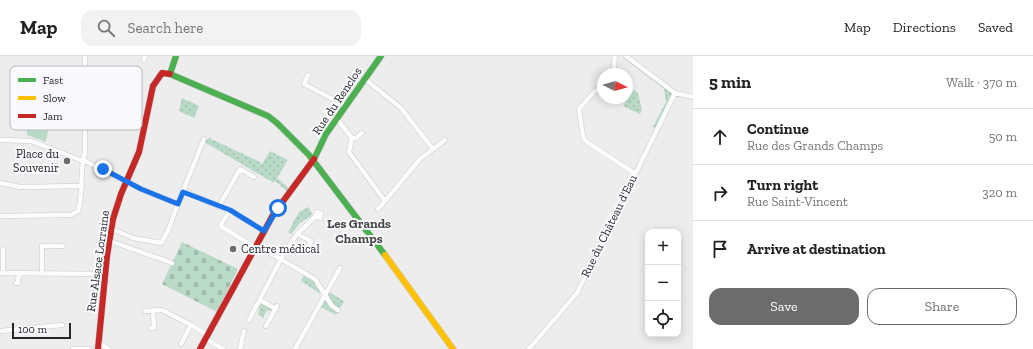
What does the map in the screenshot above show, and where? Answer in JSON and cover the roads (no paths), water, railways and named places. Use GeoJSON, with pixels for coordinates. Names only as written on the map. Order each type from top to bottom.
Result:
{"type":"FeatureCollection","features":[{"type":"Feature","properties":{"kind":"street"},"geometry":{"type":"LineString","coordinates":[[176,56],[170,74],[190,84],[268,116],[276,122],[313,160],[453,349]]}},
{"type":"Feature","properties":{"kind":"street","name":"Rue du Renclos"},"geometry":{"type":"LineString","coordinates":[[200,349],[264,231],[313,160],[336,118],[381,56]]}},
{"type":"Feature","properties":{"kind":"street"},"geometry":{"type":"LineString","coordinates":[[613,68],[615,56]]}},
{"type":"Feature","properties":{"kind":"street"},"geometry":{"type":"LineString","coordinates":[[626,56],[675,93],[693,97]]}},
{"type":"Feature","properties":{"kind":"street","name":"Rue Alsace Lorraine"},"geometry":{"type":"LineString","coordinates":[[98,346],[105,274],[118,200],[138,157],[151,94],[157,78],[162,73],[170,74]]}},
{"type":"Feature","properties":{"kind":"street"},"geometry":{"type":"LineString","coordinates":[[308,75],[304,84],[346,106]]}},
{"type":"Feature","properties":{"kind":"street"},"geometry":{"type":"LineString","coordinates":[[365,79],[401,108],[433,149]]}},
{"type":"Feature","properties":{"kind":"street"},"geometry":{"type":"LineString","coordinates":[[597,90],[579,109],[583,137],[587,142],[634,173]]}},
{"type":"Feature","properties":{"kind":"street","name":"Rue du Château d'Eau"},"geometry":{"type":"LineString","coordinates":[[529,349],[577,293],[634,173],[675,93]]}},
{"type":"Feature","properties":{"kind":"street"},"geometry":{"type":"LineString","coordinates":[[336,118],[352,138]]}},
{"type":"Feature","properties":{"kind":"street"},"geometry":{"type":"LineString","coordinates":[[0,216],[71,215],[78,210],[85,152],[85,130]]}},
{"type":"Feature","properties":{"kind":"street"},"geometry":{"type":"LineString","coordinates":[[352,138],[356,138],[362,133]]}},
{"type":"Feature","properties":{"kind":"street"},"geometry":{"type":"LineString","coordinates":[[352,138],[349,152],[385,201]]}},
{"type":"Feature","properties":{"kind":"street"},"geometry":{"type":"LineString","coordinates":[[112,230],[133,238],[161,243],[167,233],[204,139]]}},
{"type":"Feature","properties":{"kind":"street"},"geometry":{"type":"LineString","coordinates":[[0,140],[31,141],[83,161],[178,204]]}},
{"type":"Feature","properties":{"kind":"street"},"geometry":{"type":"LineString","coordinates":[[378,209],[420,159],[445,140]]}},
{"type":"Feature","properties":{"kind":"street"},"geometry":{"type":"LineString","coordinates":[[219,206],[240,169],[254,177]]}},
{"type":"Feature","properties":{"kind":"street"},"geometry":{"type":"LineString","coordinates":[[0,183],[20,187],[82,186]]}},
{"type":"Feature","properties":{"kind":"street"},"geometry":{"type":"LineString","coordinates":[[183,192],[230,210],[264,231]]}},
{"type":"Feature","properties":{"kind":"street"},"geometry":{"type":"LineString","coordinates":[[230,210],[221,224],[222,228],[315,279],[332,306],[338,310]]}},
{"type":"Feature","properties":{"kind":"street"},"geometry":{"type":"LineString","coordinates":[[249,320],[281,259],[297,234],[315,217]]}},
{"type":"Feature","properties":{"kind":"street"},"geometry":{"type":"LineString","coordinates":[[297,234],[311,241],[306,250]]}},
{"type":"Feature","properties":{"kind":"street"},"geometry":{"type":"LineString","coordinates":[[110,241],[172,263]]}},
{"type":"Feature","properties":{"kind":"street"},"geometry":{"type":"LineString","coordinates":[[42,273],[42,246],[62,246]]}},
{"type":"Feature","properties":{"kind":"street"},"geometry":{"type":"LineString","coordinates":[[3,249],[2,273],[105,274]]}},
{"type":"Feature","properties":{"kind":"street"},"geometry":{"type":"LineString","coordinates":[[295,349],[324,294],[340,268]]}},
{"type":"Feature","properties":{"kind":"street"},"geometry":{"type":"LineString","coordinates":[[16,283],[18,283],[18,273]]}},
{"type":"Feature","properties":{"kind":"street"},"geometry":{"type":"LineString","coordinates":[[260,300],[277,307],[266,326]]}},
{"type":"Feature","properties":{"kind":"street"},"geometry":{"type":"LineString","coordinates":[[145,311],[162,310],[191,325],[222,349]]}},
{"type":"Feature","properties":{"kind":"street"},"geometry":{"type":"LineString","coordinates":[[152,328],[154,328],[154,311]]}},
{"type":"Feature","properties":{"kind":"street"},"geometry":{"type":"LineString","coordinates":[[0,331],[62,325]]}},
{"type":"Feature","properties":{"kind":"street"},"geometry":{"type":"LineString","coordinates":[[181,344],[191,325]]}},
{"type":"Feature","properties":{"kind":"street"},"geometry":{"type":"LineString","coordinates":[[240,349],[244,331]]}},
{"type":"Feature","properties":{"kind":"street"},"geometry":{"type":"LineString","coordinates":[[98,346],[109,349]]}},
{"type":"Feature","properties":{"kind":"street"},"geometry":{"type":"LineString","coordinates":[[73,349],[89,349]]}},
{"type":"Feature","properties":{"kind":"place","name":"Place du Souvenir"},"geometry":{"type":"Point","coordinates":[67,161]}},
{"type":"Feature","properties":{"kind":"place","name":"Centre médical"},"geometry":{"type":"Point","coordinates":[233,249]}},
{"type":"Feature","properties":{"kind":"district","name":"Les Grands Champs"},"geometry":{"type":"Point","coordinates":[359,230]}}]}
